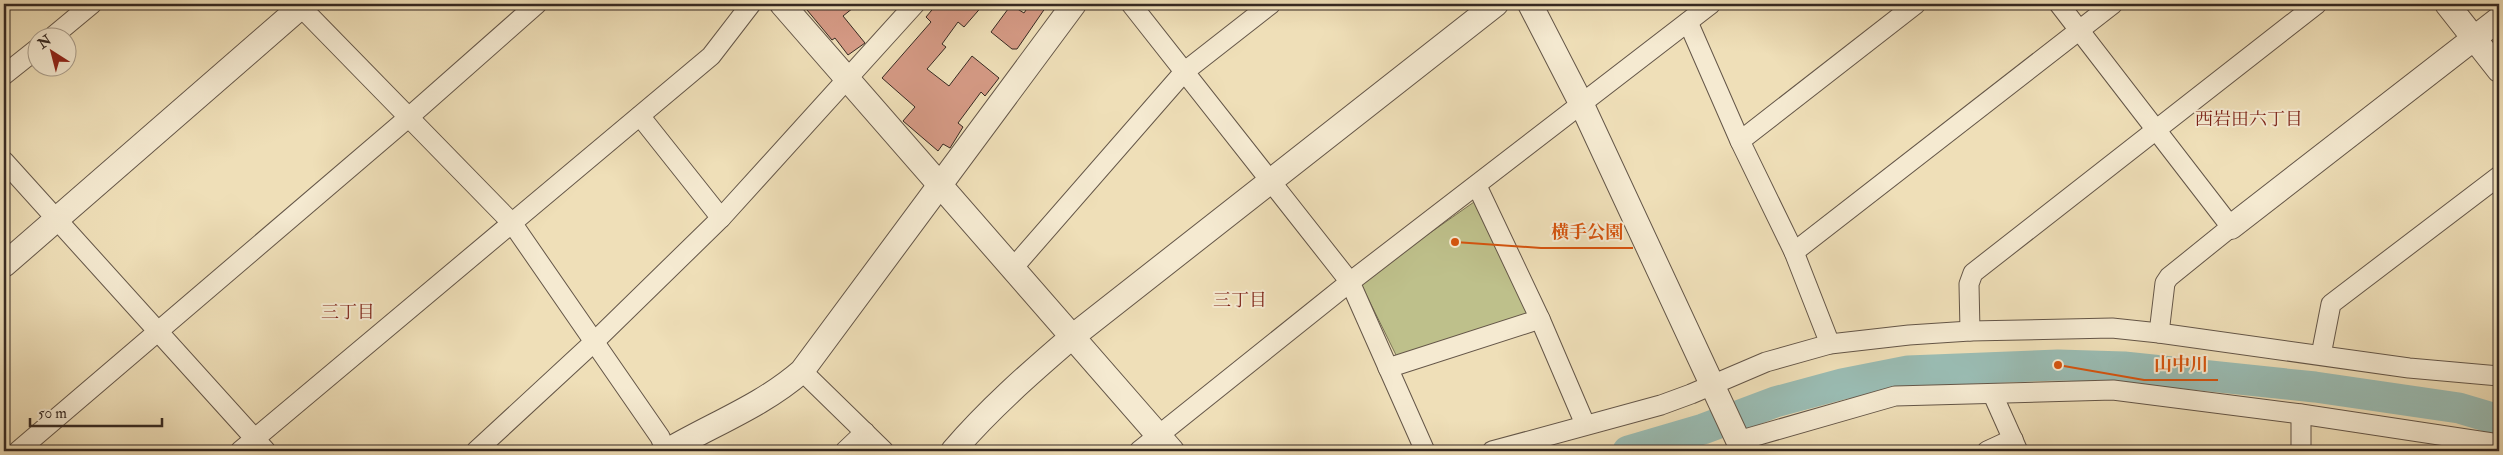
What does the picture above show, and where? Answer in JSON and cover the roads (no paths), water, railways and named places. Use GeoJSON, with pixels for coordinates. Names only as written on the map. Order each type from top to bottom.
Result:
{"type":"FeatureCollection","features":[{"type":"Feature","properties":{"kind":"street"},"geometry":{"type":"LineString","coordinates":[[62,28],[92,4]]}},
{"type":"Feature","properties":{"kind":"street"},"geometry":{"type":"LineString","coordinates":[[18,451],[409,117],[537,4]]}},
{"type":"Feature","properties":{"kind":"street"},"geometry":{"type":"LineString","coordinates":[[240,451],[260,445],[512,223],[711,56],[751,4]]}},
{"type":"Feature","properties":{"kind":"street"},"geometry":{"type":"LineString","coordinates":[[782,4],[1165,444]]}},
{"type":"Feature","properties":{"kind":"street"},"geometry":{"type":"LineString","coordinates":[[476,451],[594,342],[720,218],[915,4]]}},
{"type":"Feature","properties":{"kind":"street"},"geometry":{"type":"LineString","coordinates":[[4,265],[301,5],[512,223],[660,437],[666,451],[695,435],[741,414],[774,394],[802,371],[1074,4]]}},
{"type":"Feature","properties":{"kind":"street"},"geometry":{"type":"LineString","coordinates":[[1131,4],[1350,282],[1425,451]]}},
{"type":"Feature","properties":{"kind":"street"},"geometry":{"type":"LineString","coordinates":[[1013,268],[1184,72],[1271,4]]}},
{"type":"Feature","properties":{"kind":"street"},"geometry":{"type":"LineString","coordinates":[[953,451],[1011,389],[1072,337],[1496,4]]}},
{"type":"Feature","properties":{"kind":"street"},"geometry":{"type":"LineString","coordinates":[[1530,4],[1582,105],[1739,443],[1895,396],[1992,395],[2113,390],[2301,414],[2499,444]]}},
{"type":"Feature","properties":{"kind":"street"},"geometry":{"type":"LineString","coordinates":[[1139,451],[1165,444],[1350,282],[1711,4]]}},
{"type":"Feature","properties":{"kind":"street"},"geometry":{"type":"LineString","coordinates":[[1740,142],[1916,4]]}},
{"type":"Feature","properties":{"kind":"street"},"geometry":{"type":"LineString","coordinates":[[2059,4],[2231,227]]}},
{"type":"Feature","properties":{"kind":"street"},"geometry":{"type":"LineString","coordinates":[[1794,252],[2113,4]]}},
{"type":"Feature","properties":{"kind":"street"},"geometry":{"type":"LineString","coordinates":[[1970,331],[1969,284],[1973,273],[2317,4]]}},
{"type":"Feature","properties":{"kind":"street"},"geometry":{"type":"LineString","coordinates":[[2447,4],[2499,70]]}},
{"type":"Feature","properties":{"kind":"street"},"geometry":{"type":"LineString","coordinates":[[2159,333],[2165,283],[2168,277],[2499,19]]}},
{"type":"Feature","properties":{"kind":"street"},"geometry":{"type":"LineString","coordinates":[[1688,22],[1740,142],[1794,252],[1830,344]]}},
{"type":"Feature","properties":{"kind":"street"},"geometry":{"type":"LineString","coordinates":[[4,75],[28,56]]}},
{"type":"Feature","properties":{"kind":"street"},"geometry":{"type":"LineString","coordinates":[[640,116],[720,218]]}},
{"type":"Feature","properties":{"kind":"street"},"geometry":{"type":"LineString","coordinates":[[4,161],[55,220],[64,227],[158,330],[260,445]]}},
{"type":"Feature","properties":{"kind":"street"},"geometry":{"type":"LineString","coordinates":[[2321,355],[2331,304],[2499,176]]}},
{"type":"Feature","properties":{"kind":"street"},"geometry":{"type":"LineString","coordinates":[[1477,186],[1540,319],[1585,424]]}},
{"type":"Feature","properties":{"kind":"street"},"geometry":{"type":"LineString","coordinates":[[1388,368],[1540,319]]}},
{"type":"Feature","properties":{"kind":"street"},"geometry":{"type":"LineString","coordinates":[[1492,451],[1714,388],[1766,362],[1830,344],[1901,335],[2093,328],[2159,333],[2408,368],[2498,370]]}},
{"type":"Feature","properties":{"kind":"street"},"geometry":{"type":"LineString","coordinates":[[802,371],[884,451]]}},
{"type":"Feature","properties":{"kind":"street"},"geometry":{"type":"LineString","coordinates":[[1987,451],[2016,445],[1992,395]]}},
{"type":"Feature","properties":{"kind":"street"},"geometry":{"type":"LineString","coordinates":[[2301,414],[2301,451]]}},
{"type":"Feature","properties":{"kind":"street"},"geometry":{"type":"LineString","coordinates":[[845,451],[864,432]]}},
{"type":"Feature","properties":{"kind":"waterway"},"geometry":{"type":"LineString","coordinates":[[1628,451],[1703,429],[1775,402],[1842,384],[1908,371],[2058,365],[2124,367],[2315,387],[2459,408],[2499,420]]}},
{"type":"Feature","properties":{"kind":"place","name":"横手公園"},"geometry":{"type":"Point","coordinates":[1455,242]}},
{"type":"Feature","properties":{"kind":"place","name":"山中川"},"geometry":{"type":"Point","coordinates":[2058,365]}},
{"type":"Feature","properties":{"kind":"district","name":"西岩田六丁目"},"geometry":{"type":"Point","coordinates":[2249,119]}},
{"type":"Feature","properties":{"kind":"district","name":"三丁目"},"geometry":{"type":"Point","coordinates":[1240,300]}},
{"type":"Feature","properties":{"kind":"district","name":"三丁目"},"geometry":{"type":"Point","coordinates":[348,312]}}]}
